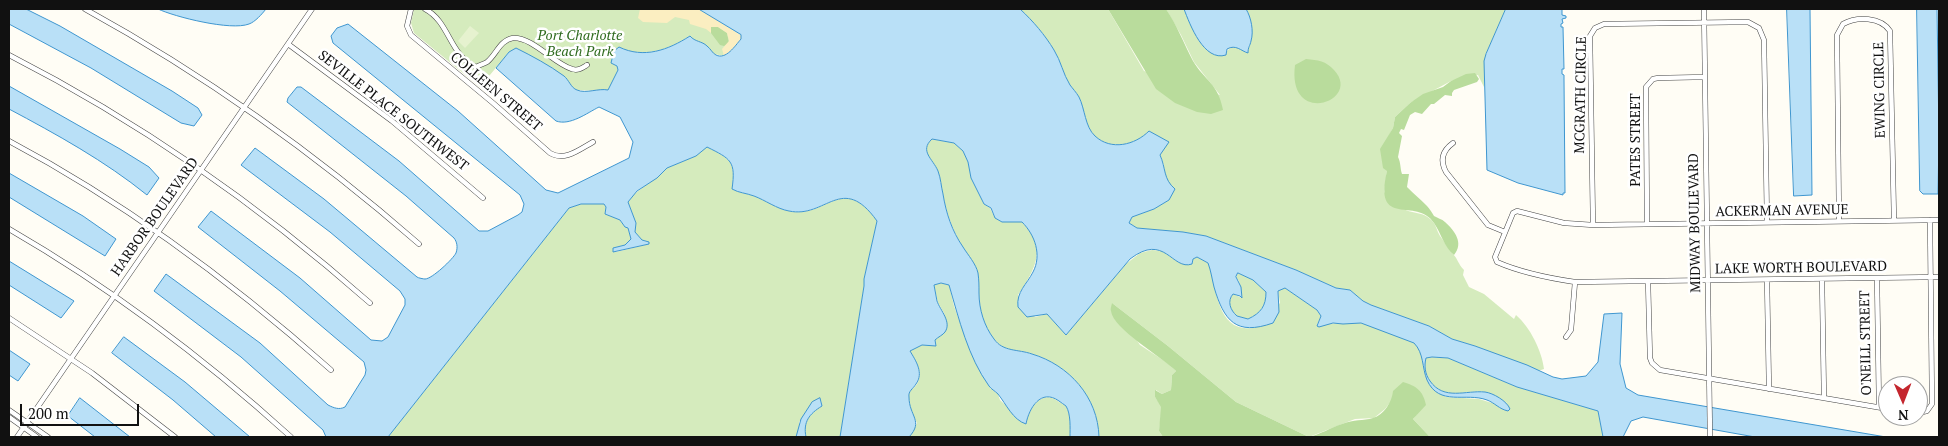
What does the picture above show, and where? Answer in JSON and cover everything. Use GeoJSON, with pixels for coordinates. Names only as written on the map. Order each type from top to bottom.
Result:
{"type":"FeatureCollection","features":[{"type":"Feature","properties":{"kind":"street","name":"HARBOR BOULEVARD"},"geometry":{"type":"LineString","coordinates":[[17,437],[312,9]]}},
{"type":"Feature","properties":{"kind":"street","name":"COLLEEN STREET"},"geometry":{"type":"LineString","coordinates":[[411,9],[407,26],[411,35],[493,103],[550,154],[564,157],[593,142]]}},
{"type":"Feature","properties":{"kind":"street"},"geometry":{"type":"LineString","coordinates":[[425,9],[442,23],[450,42],[467,63],[476,67],[486,63],[503,43],[515,38],[534,46],[571,69],[579,70],[587,65]]}},
{"type":"Feature","properties":{"kind":"street","name":"MIDWAY BOULEVARD"},"geometry":{"type":"LineString","coordinates":[[1704,9],[1710,435]]}},
{"type":"Feature","properties":{"kind":"street"},"geometry":{"type":"LineString","coordinates":[[88,10],[167,56],[244,107],[344,180],[420,244]]}},
{"type":"Feature","properties":{"kind":"street","name":"EWING CIRCLE"},"geometry":{"type":"LineString","coordinates":[[1839,221],[1837,35],[1843,24],[1854,20],[1876,20],[1882,22],[1887,26],[1891,38],[1894,220]]}},
{"type":"Feature","properties":{"kind":"street","name":"MCGRATH CIRCLE"},"geometry":{"type":"LineString","coordinates":[[1593,225],[1590,36],[1592,32],[1599,25],[1604,24],[1704,22],[1748,22],[1759,28],[1763,34],[1767,222]]}},
{"type":"Feature","properties":{"kind":"street","name":"SEVILLE PLACE SOUTHWEST"},"geometry":{"type":"LineString","coordinates":[[288,44],[392,121],[483,198]]}},
{"type":"Feature","properties":{"kind":"street"},"geometry":{"type":"LineString","coordinates":[[9,55],[110,111],[201,170],[288,234],[370,303]]}},
{"type":"Feature","properties":{"kind":"street","name":"PATES STREET"},"geometry":{"type":"LineString","coordinates":[[1648,224],[1646,87],[1653,79],[1658,78],[1704,77]]}},
{"type":"Feature","properties":{"kind":"street"},"geometry":{"type":"LineString","coordinates":[[9,141],[86,186],[158,232],[249,300],[331,370]]}},
{"type":"Feature","properties":{"kind":"street"},"geometry":{"type":"LineString","coordinates":[[1453,143],[1447,147],[1442,157],[1446,172],[1488,225],[1505,232]]}},
{"type":"Feature","properties":{"kind":"street","name":"ACKERMAN AVENUE"},"geometry":{"type":"LineString","coordinates":[[1505,232],[1513,213],[1517,211],[1564,223],[1593,225],[1939,220]]}},
{"type":"Feature","properties":{"kind":"street"},"geometry":{"type":"LineString","coordinates":[[1928,410],[1932,404],[1930,220]]}},
{"type":"Feature","properties":{"kind":"street"},"geometry":{"type":"LineString","coordinates":[[9,229],[114,295],[201,360],[291,437]]}},
{"type":"Feature","properties":{"kind":"street","name":"LAKE WORTH BOULEVARD"},"geometry":{"type":"LineString","coordinates":[[1505,232],[1495,257],[1497,262],[1543,277],[1575,282],[1939,277]]}},
{"type":"Feature","properties":{"kind":"street","name":"O'NEILL STREET"},"geometry":{"type":"LineString","coordinates":[[1877,278],[1878,407]]}},
{"type":"Feature","properties":{"kind":"street"},"geometry":{"type":"LineString","coordinates":[[1822,279],[1824,398]]}},
{"type":"Feature","properties":{"kind":"street"},"geometry":{"type":"LineString","coordinates":[[1767,280],[1769,389]]}},
{"type":"Feature","properties":{"kind":"street"},"geometry":{"type":"LineString","coordinates":[[1566,337],[1571,330],[1575,282]]}},
{"type":"Feature","properties":{"kind":"street"},"geometry":{"type":"LineString","coordinates":[[1648,282],[1650,358],[1652,363],[1660,370],[1878,407]]}},
{"type":"Feature","properties":{"kind":"street"},"geometry":{"type":"LineString","coordinates":[[9,318],[71,358],[176,437]]}},
{"type":"Feature","properties":{"kind":"street"},"geometry":{"type":"LineString","coordinates":[[9,410],[48,437]]}},
{"type":"Feature","properties":{"kind":"street"},"geometry":{"type":"LineString","coordinates":[[9,417],[37,437]]}},
{"type":"Feature","properties":{"kind":"green space","name":"Port Charlotte Beach Park"},"geometry":{"type":"Polygon","coordinates":[[[414,9],[699,9],[736,33],[724,56],[714,54],[690,36],[667,48],[651,52],[626,50],[611,62],[617,66],[618,70],[608,91],[573,90],[509,52],[480,87],[414,33],[411,23],[414,9]]]}},
{"type":"Feature","properties":{"kind":"green space"},"geometry":{"type":"Polygon","coordinates":[[[1020,9],[1108,9],[1144,71],[1220,95],[1194,62],[1166,9],[1184,9],[1206,49],[1226,52],[1231,47],[1248,49],[1252,29],[1246,9],[1506,9],[1486,54],[1484,87],[1478,75],[1451,81],[1410,103],[1395,117],[1393,128],[1385,143],[1387,171],[1384,192],[1399,207],[1430,218],[1464,270],[1463,275],[1469,287],[1484,294],[1514,319],[1516,315],[1526,326],[1538,347],[1544,369],[1538,371],[1452,339],[1429,326],[1371,305],[1350,290],[1336,288],[1296,270],[1206,236],[1137,228],[1129,223],[1132,217],[1154,209],[1169,200],[1163,162],[1150,131],[1130,143],[1115,145],[1101,141],[1095,136],[1089,128],[1079,97],[1070,85],[1054,50],[1030,18],[1020,9]]]}},
{"type":"Feature","properties":{"kind":"green space"},"geometry":{"type":"Polygon","coordinates":[[[1108,9],[1166,9],[1193,61],[1218,94],[1223,110],[1211,114],[1197,112],[1175,103],[1156,89],[1108,9]]]}},
{"type":"Feature","properties":{"kind":"green space"},"geometry":{"type":"Polygon","coordinates":[[[470,26],[479,33],[465,48],[458,41],[470,26]]]}},
{"type":"Feature","properties":{"kind":"green space"},"geometry":{"type":"Polygon","coordinates":[[[713,26],[727,33],[729,43],[724,46],[720,45],[711,33],[711,27],[713,26]]]}},
{"type":"Feature","properties":{"kind":"green space"},"geometry":{"type":"Polygon","coordinates":[[[1306,59],[1322,61],[1334,70],[1340,81],[1339,91],[1332,99],[1322,103],[1311,102],[1302,97],[1296,85],[1295,65],[1306,59]]]}},
{"type":"Feature","properties":{"kind":"green space"},"geometry":{"type":"Polygon","coordinates":[[[1475,73],[1479,79],[1477,82],[1454,90],[1452,96],[1445,95],[1434,104],[1431,104],[1422,114],[1415,112],[1410,115],[1404,130],[1401,129],[1399,133],[1402,136],[1398,157],[1402,174],[1409,174],[1407,187],[1427,206],[1434,216],[1444,221],[1455,233],[1458,246],[1454,255],[1427,215],[1399,209],[1391,206],[1386,200],[1384,189],[1387,171],[1383,168],[1380,149],[1393,128],[1395,117],[1410,103],[1423,94],[1443,87],[1466,74],[1475,73]]]}},
{"type":"Feature","properties":{"kind":"green space"},"geometry":{"type":"Polygon","coordinates":[[[932,139],[954,143],[963,151],[968,162],[971,178],[984,204],[990,208],[995,218],[1002,222],[1022,222],[1030,232],[1037,250],[1036,259],[1034,268],[1018,295],[1035,317],[1047,314],[1066,335],[1126,264],[1140,253],[1152,250],[1163,251],[1175,260],[1192,264],[1193,259],[1197,257],[1208,263],[1218,302],[1227,319],[1234,325],[1243,328],[1254,328],[1280,303],[1278,290],[1285,288],[1317,310],[1321,316],[1317,325],[1367,324],[1415,343],[1421,354],[1427,379],[1446,397],[1507,403],[1485,392],[1449,393],[1442,391],[1428,378],[1425,370],[1426,358],[1448,358],[1517,387],[1598,411],[1603,437],[1430,437],[1413,419],[1417,414],[1392,400],[1374,418],[1355,419],[1309,437],[1236,402],[1112,303],[1140,345],[1176,371],[1172,375],[1171,390],[1162,394],[1156,390],[1155,397],[1162,407],[1159,431],[1163,437],[1099,437],[1097,422],[1087,396],[1069,375],[1045,359],[1002,346],[987,329],[980,305],[977,270],[952,226],[938,171],[928,155],[928,143],[932,139]]]}},
{"type":"Feature","properties":{"kind":"green space"},"geometry":{"type":"Polygon","coordinates":[[[706,146],[721,154],[730,162],[733,172],[732,189],[789,211],[802,212],[834,201],[854,200],[865,207],[877,221],[864,279],[840,437],[806,437],[806,423],[810,415],[822,406],[821,401],[799,422],[800,426],[796,437],[388,437],[569,208],[581,204],[604,204],[606,207],[605,214],[620,220],[628,228],[631,239],[625,245],[613,248],[616,252],[645,245],[649,242],[642,240],[635,232],[636,223],[628,202],[632,196],[667,168],[696,156],[706,146]]]}},
{"type":"Feature","properties":{"kind":"green space"},"geometry":{"type":"Polygon","coordinates":[[[1238,273],[1253,280],[1266,292],[1262,309],[1248,319],[1237,316],[1232,311],[1230,305],[1233,294],[1242,298],[1239,281],[1236,277],[1238,273]]]}},
{"type":"Feature","properties":{"kind":"green space"},"geometry":{"type":"Polygon","coordinates":[[[941,283],[949,285],[954,306],[968,345],[990,388],[998,394],[1000,400],[1026,424],[1033,406],[1037,402],[1047,397],[1053,398],[1068,409],[1070,437],[909,437],[917,423],[910,407],[908,395],[917,384],[920,375],[916,362],[909,351],[922,345],[936,346],[935,340],[947,328],[934,285],[941,283]]]}},
{"type":"Feature","properties":{"kind":"green space"},"geometry":{"type":"Polygon","coordinates":[[[1112,303],[1236,402],[1309,437],[1163,437],[1159,431],[1161,407],[1155,397],[1155,390],[1162,394],[1171,390],[1172,375],[1176,371],[1120,326],[1111,311],[1112,303]]]}},
{"type":"Feature","properties":{"kind":"green space"},"geometry":{"type":"Polygon","coordinates":[[[1403,382],[1418,389],[1425,400],[1426,405],[1413,419],[1430,437],[1309,437],[1346,422],[1369,419],[1381,414],[1387,408],[1393,391],[1403,382]]]}},
{"type":"Feature","properties":{"kind":"sand"},"geometry":{"type":"Polygon","coordinates":[[[640,9],[699,9],[741,35],[741,39],[724,56],[722,49],[729,41],[727,33],[718,27],[711,27],[711,33],[706,29],[690,24],[689,20],[675,17],[667,23],[643,22],[638,18],[640,9]]]}},
{"type":"Feature","properties":{"kind":"water"},"geometry":{"type":"Polygon","coordinates":[[[9,9],[26,9],[60,26],[172,91],[198,108],[202,115],[194,126],[181,123],[91,68],[9,24],[9,9]]]}},
{"type":"Feature","properties":{"kind":"water"},"geometry":{"type":"Polygon","coordinates":[[[158,9],[266,9],[249,24],[230,26],[177,16],[158,9]]]}},
{"type":"Feature","properties":{"kind":"water"},"geometry":{"type":"Polygon","coordinates":[[[699,9],[1020,9],[1030,18],[1054,50],[1070,85],[1079,97],[1089,128],[1095,136],[1101,141],[1115,145],[1130,143],[1149,131],[1169,142],[1160,155],[1168,181],[1175,189],[1169,200],[1154,209],[1132,217],[1129,223],[1137,228],[1206,236],[1296,270],[1336,288],[1350,290],[1371,305],[1429,326],[1452,339],[1562,379],[1586,376],[1598,362],[1604,314],[1622,313],[1620,364],[1626,388],[1638,395],[1886,437],[1755,437],[1643,417],[1631,421],[1623,437],[1603,437],[1598,411],[1517,387],[1448,358],[1426,358],[1426,373],[1430,381],[1442,391],[1449,393],[1485,392],[1503,400],[1510,409],[1508,411],[1505,410],[1490,401],[1479,398],[1454,397],[1438,393],[1427,380],[1421,356],[1414,343],[1361,323],[1333,323],[1319,327],[1317,326],[1321,316],[1317,310],[1285,288],[1278,291],[1279,312],[1273,323],[1250,328],[1233,323],[1222,309],[1208,263],[1197,257],[1193,259],[1192,264],[1185,265],[1167,254],[1152,249],[1130,259],[1066,335],[1047,314],[1027,317],[1018,307],[1020,292],[1033,272],[1037,259],[1036,245],[1027,227],[1022,222],[1002,222],[995,218],[991,208],[984,204],[971,178],[968,162],[963,151],[954,143],[932,139],[927,147],[928,155],[939,174],[950,222],[977,270],[980,305],[987,329],[1002,346],[1045,359],[1069,375],[1087,396],[1097,422],[1099,437],[1070,437],[1068,409],[1053,398],[1041,398],[1033,406],[1026,424],[1017,419],[998,394],[990,387],[975,363],[949,285],[941,283],[934,285],[937,301],[946,320],[947,328],[935,340],[936,346],[922,345],[910,351],[919,371],[918,380],[909,395],[916,422],[913,431],[909,437],[840,437],[864,279],[877,221],[865,207],[854,200],[844,198],[802,212],[789,211],[732,189],[733,172],[730,162],[727,158],[707,147],[696,156],[667,168],[657,178],[637,191],[628,202],[636,223],[635,232],[642,240],[649,242],[649,244],[613,252],[613,248],[625,245],[631,239],[628,228],[620,220],[605,214],[606,207],[604,204],[581,204],[569,208],[388,437],[326,437],[323,430],[241,357],[154,291],[166,274],[260,343],[328,405],[336,408],[345,407],[365,375],[364,362],[280,291],[198,227],[211,211],[300,278],[371,340],[382,341],[388,337],[405,305],[405,299],[400,291],[330,232],[241,165],[255,148],[324,199],[419,278],[428,278],[442,268],[456,253],[457,245],[454,238],[406,196],[287,102],[297,87],[301,87],[399,161],[479,231],[488,231],[518,215],[522,212],[524,204],[520,195],[333,43],[331,36],[337,28],[348,24],[458,111],[546,190],[558,193],[629,158],[633,142],[620,117],[599,107],[567,122],[556,121],[496,68],[509,52],[516,48],[540,61],[564,76],[573,88],[577,90],[608,90],[618,70],[617,66],[611,63],[614,51],[619,47],[628,51],[656,51],[690,36],[705,44],[715,54],[723,56],[741,39],[741,35],[699,9]],[[1238,273],[1236,277],[1241,287],[1242,298],[1233,294],[1230,302],[1231,308],[1237,316],[1248,319],[1259,312],[1264,305],[1266,292],[1253,280],[1238,273]]]}},
{"type":"Feature","properties":{"kind":"water"},"geometry":{"type":"Polygon","coordinates":[[[1184,9],[1246,9],[1251,20],[1252,29],[1248,53],[1233,47],[1227,49],[1226,55],[1218,56],[1211,53],[1199,41],[1184,9]]]}},
{"type":"Feature","properties":{"kind":"water"},"geometry":{"type":"Polygon","coordinates":[[[1506,9],[1562,9],[1562,15],[1566,16],[1566,18],[1562,19],[1563,23],[1561,24],[1561,27],[1563,27],[1564,69],[1562,69],[1562,74],[1564,75],[1565,193],[1563,195],[1518,183],[1487,170],[1484,61],[1506,9]]]}},
{"type":"Feature","properties":{"kind":"water"},"geometry":{"type":"Polygon","coordinates":[[[1787,9],[1810,9],[1812,195],[1794,196],[1787,9]]]}},
{"type":"Feature","properties":{"kind":"water"},"geometry":{"type":"Polygon","coordinates":[[[1917,9],[1937,9],[1938,194],[1923,194],[1920,191],[1917,9]]]}},
{"type":"Feature","properties":{"kind":"water"},"geometry":{"type":"Polygon","coordinates":[[[9,86],[120,149],[149,167],[159,178],[147,195],[97,159],[9,109],[9,86]]]}},
{"type":"Feature","properties":{"kind":"water"},"geometry":{"type":"Polygon","coordinates":[[[9,173],[83,216],[116,239],[105,256],[9,197],[9,173]]]}},
{"type":"Feature","properties":{"kind":"water"},"geometry":{"type":"Polygon","coordinates":[[[9,261],[74,301],[61,318],[9,285],[9,261]]]}},
{"type":"Feature","properties":{"kind":"water"},"geometry":{"type":"Polygon","coordinates":[[[124,337],[185,382],[250,437],[216,437],[173,400],[112,353],[124,337]]]}},
{"type":"Feature","properties":{"kind":"water"},"geometry":{"type":"Polygon","coordinates":[[[9,350],[30,364],[18,381],[9,375],[9,350]]]}},
{"type":"Feature","properties":{"kind":"water"},"geometry":{"type":"Polygon","coordinates":[[[80,398],[130,437],[95,437],[68,416],[80,398]]]}},
{"type":"Feature","properties":{"kind":"water"},"geometry":{"type":"Polygon","coordinates":[[[820,398],[822,406],[814,412],[806,423],[806,437],[796,437],[801,419],[812,402],[820,398]]]}}]}
